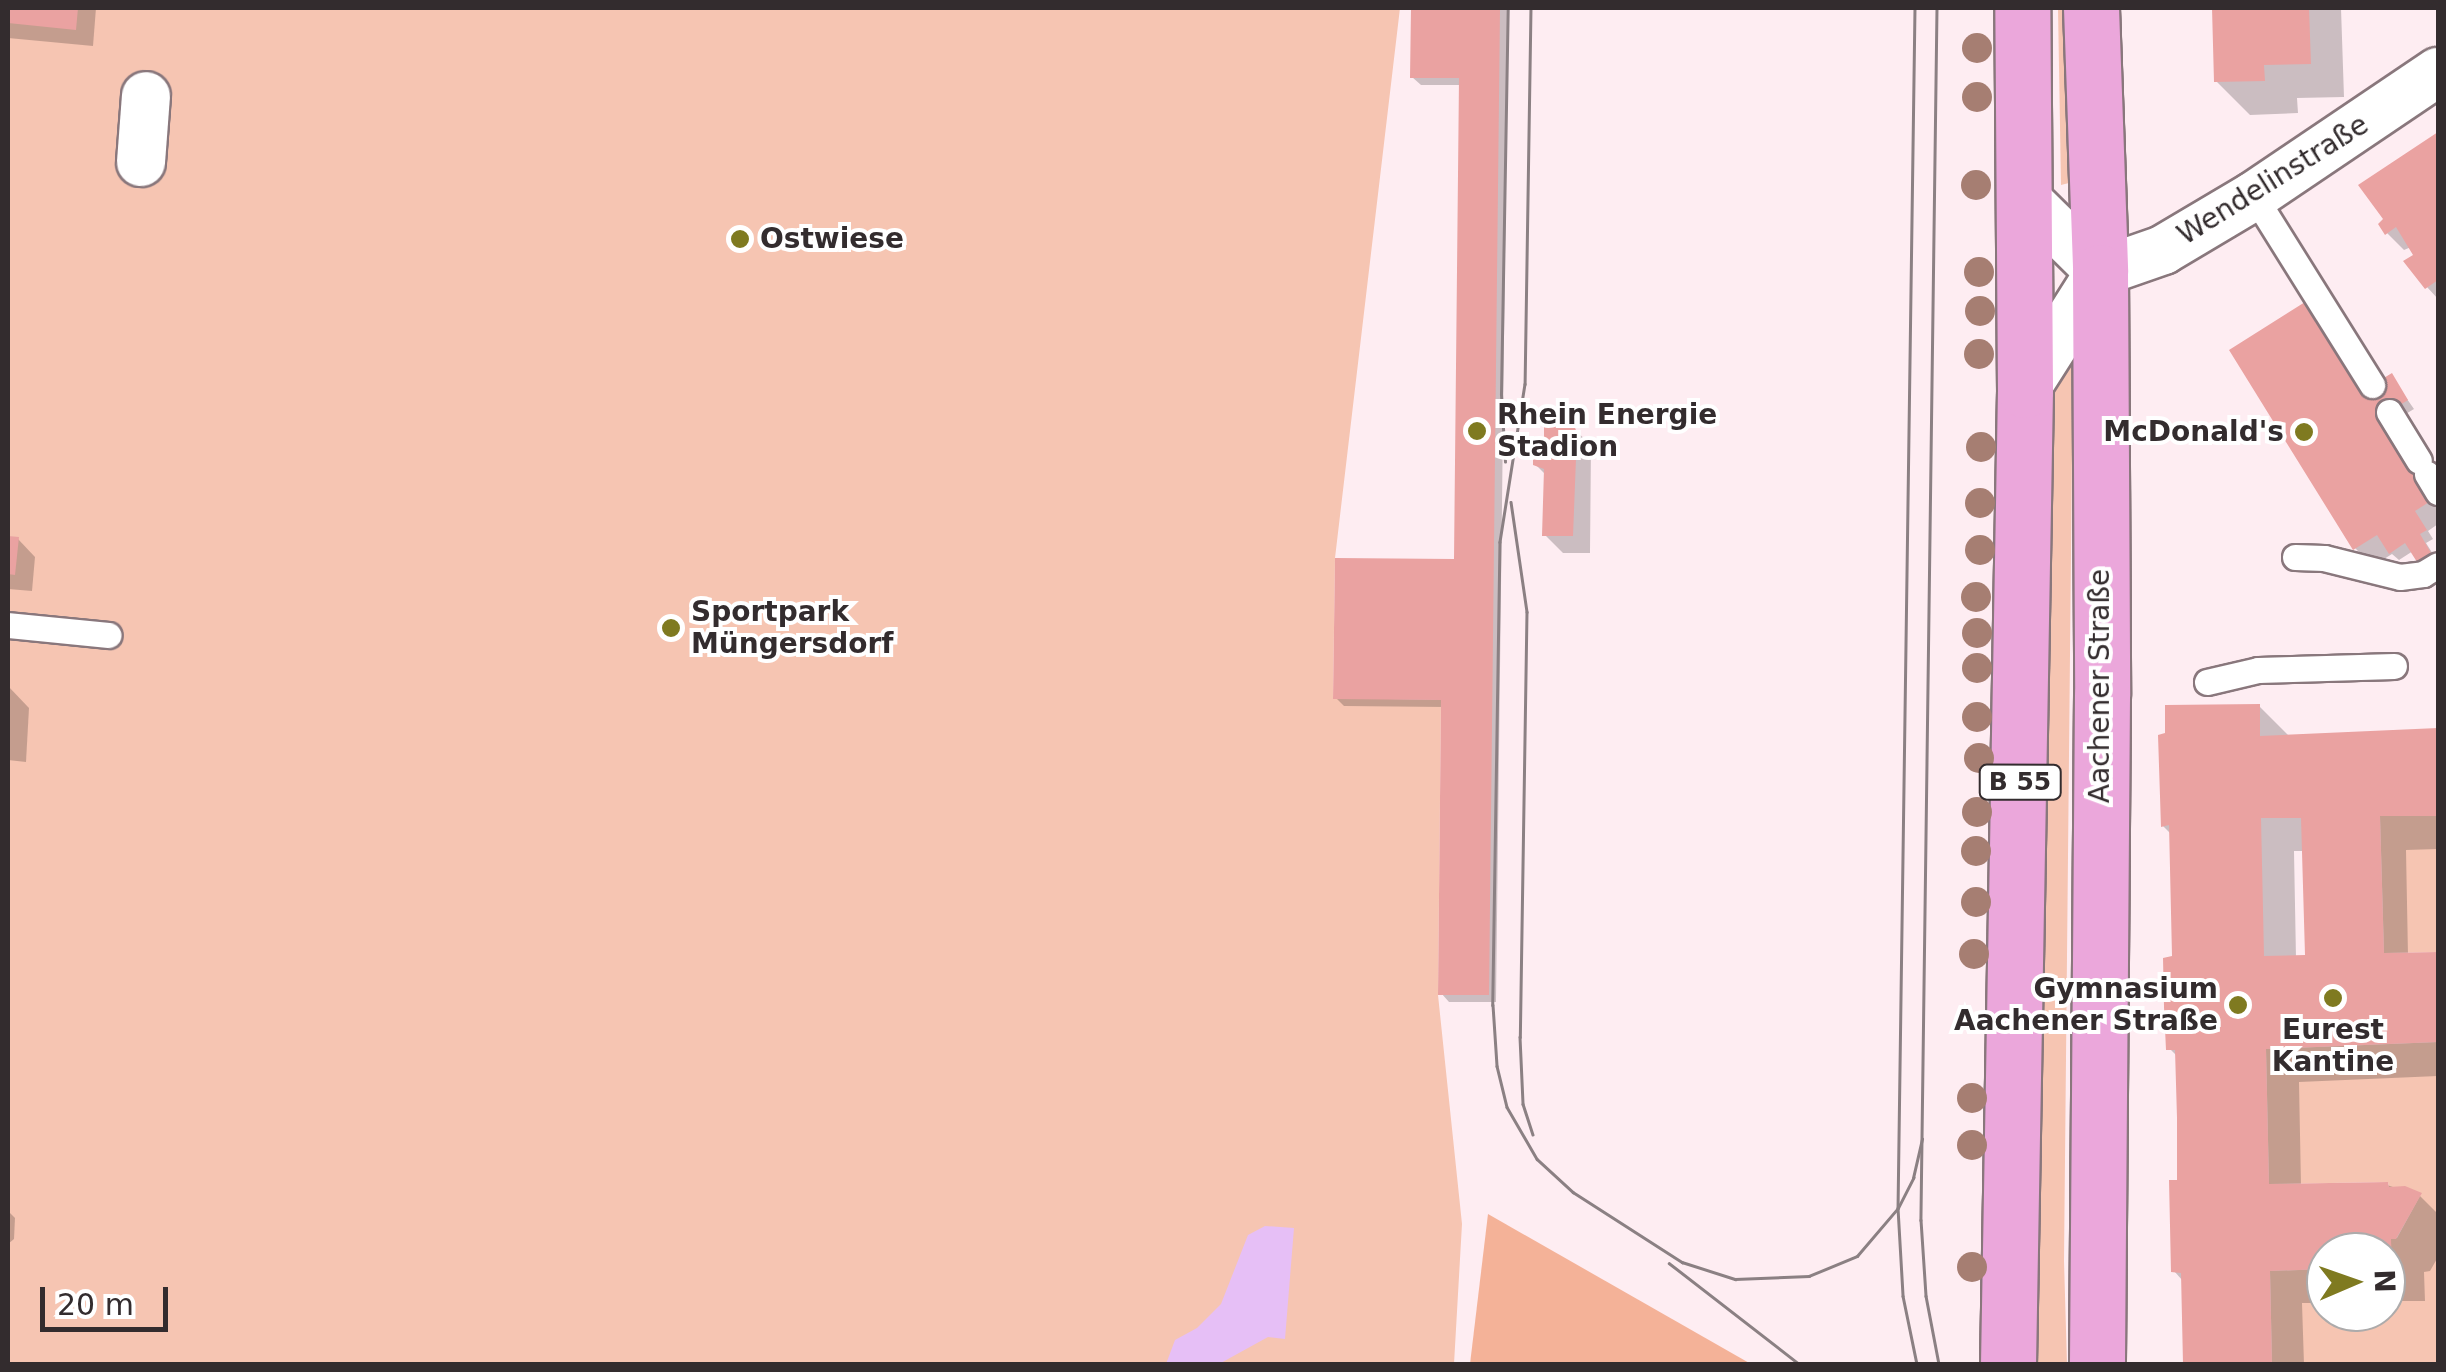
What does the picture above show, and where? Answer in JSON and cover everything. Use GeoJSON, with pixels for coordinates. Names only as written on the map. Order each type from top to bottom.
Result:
{"type":"FeatureCollection","features":[{"type":"Feature","properties":{"kind":"main road","name":"B 55"},"geometry":{"type":"LineString","coordinates":[[2008,1364],[2026,199],[2022,8]]}},
{"type":"Feature","properties":{"kind":"main road","name":"Aachener Straße"},"geometry":{"type":"LineString","coordinates":[[2091,8],[2100,272],[2098,1364]]}},
{"type":"Feature","properties":{"kind":"street","name":"Wendelinstraße"},"geometry":{"type":"LineString","coordinates":[[2100,272],[2163,250],[2254,196],[2438,72]]}},
{"type":"Feature","properties":{"kind":"street"},"geometry":{"type":"LineString","coordinates":[[141,162],[146,96]]}},
{"type":"Feature","properties":{"kind":"street"},"geometry":{"type":"LineString","coordinates":[[2024,390],[2100,272],[2026,199]]}},
{"type":"Feature","properties":{"kind":"lane"},"geometry":{"type":"LineString","coordinates":[[2254,196],[2372,385]]}},
{"type":"Feature","properties":{"kind":"lane"},"geometry":{"type":"LineString","coordinates":[[2389,412],[2428,476]]}},
{"type":"Feature","properties":{"kind":"lane"},"geometry":{"type":"LineString","coordinates":[[2295,557],[2324,558],[2400,577],[2423,574],[2438,565]]}},
{"type":"Feature","properties":{"kind":"lane"},"geometry":{"type":"LineString","coordinates":[[8,625],[109,635]]}},
{"type":"Feature","properties":{"kind":"lane"},"geometry":{"type":"LineString","coordinates":[[2206,682],[2258,670],[2394,666]]}},
{"type":"Feature","properties":{"kind":"shaded area","name":"Sportpark Müngersdorf"},"geometry":{"type":"Polygon","coordinates":[[[8,8],[1400,8],[1335,558],[1333,698],[1441,700],[1438,995],[1462,1224],[1454,1364],[8,1364],[8,8]]]}},
{"type":"Feature","properties":{"kind":"shaded area"},"geometry":{"type":"Polygon","coordinates":[[[2058,8],[2068,8],[2073,182],[2061,185],[2058,8]]]}},
{"type":"Feature","properties":{"kind":"shaded area"},"geometry":{"type":"Polygon","coordinates":[[[2073,352],[2064,1261],[2067,1364],[2033,1364],[2052,379],[2073,352]]]}},
{"type":"Feature","properties":{"kind":"shaded area"},"geometry":{"type":"Polygon","coordinates":[[[2380,816],[2438,816],[2438,952],[2384,953],[2380,816]]]}},
{"type":"Feature","properties":{"kind":"shaded area"},"geometry":{"type":"Polygon","coordinates":[[[2438,1042],[2438,1364],[2272,1364],[2270,1271],[2306,1270],[2306,1332],[2406,1332],[2406,1232],[2400,1232],[2421,1194],[2389,1187],[2388,1182],[2269,1184],[2266,1049],[2438,1042]]]}},
{"type":"Feature","properties":{"kind":"shaded area"},"geometry":{"type":"Polygon","coordinates":[[[1488,1214],[1751,1364],[1470,1364],[1488,1214]]]}},
{"type":"Feature","properties":{"kind":"shaded area"},"geometry":{"type":"Polygon","coordinates":[[[1265,1226],[1294,1228],[1285,1339],[1268,1337],[1219,1364],[1166,1364],[1175,1340],[1197,1328],[1221,1304],[1248,1235],[1265,1226]]]}},
{"type":"Feature","properties":{"kind":"building"},"geometry":{"type":"Polygon","coordinates":[[[8,8],[78,8],[76,30],[8,23],[8,8]]]}},
{"type":"Feature","properties":{"kind":"building"},"geometry":{"type":"Polygon","coordinates":[[[1411,8],[1500,8],[1489,995],[1438,995],[1441,700],[1333,699],[1335,558],[1454,559],[1459,78],[1410,78],[1411,8]]]}},
{"type":"Feature","properties":{"kind":"building"},"geometry":{"type":"Polygon","coordinates":[[[2212,8],[2309,8],[2311,64],[2264,65],[2265,81],[2214,82],[2212,8]]]}},
{"type":"Feature","properties":{"kind":"building"},"geometry":{"type":"Polygon","coordinates":[[[2438,132],[2438,280],[2425,289],[2403,261],[2413,255],[2396,227],[2385,235],[2378,224],[2383,219],[2358,185],[2438,132]]]}},
{"type":"Feature","properties":{"kind":"building"},"geometry":{"type":"Polygon","coordinates":[[[2313,297],[2369,387],[2392,373],[2408,400],[2389,412],[2436,469],[2437,497],[2415,511],[2427,530],[2420,534],[2431,553],[2417,562],[2405,543],[2389,554],[2377,535],[2353,550],[2229,350],[2313,297]]]}},
{"type":"Feature","properties":{"kind":"building"},"geometry":{"type":"Polygon","coordinates":[[[1544,425],[1574,425],[1577,433],[1573,536],[1542,536],[1544,469],[1533,465],[1533,451],[1544,447],[1544,425]]]}},
{"type":"Feature","properties":{"kind":"building"},"geometry":{"type":"Polygon","coordinates":[[[8,536],[19,537],[15,575],[8,574],[8,536]]]}},
{"type":"Feature","properties":{"kind":"building"},"geometry":{"type":"Polygon","coordinates":[[[2260,704],[2260,736],[2438,728],[2438,816],[2380,816],[2384,953],[2438,952],[2438,1042],[2266,1049],[2269,1184],[2388,1182],[2389,1187],[2405,1186],[2422,1193],[2400,1232],[2306,1232],[2306,1270],[2270,1271],[2272,1364],[2183,1364],[2181,1273],[2171,1272],[2169,1180],[2177,1180],[2177,1118],[2175,1050],[2166,1050],[2164,1007],[2163,958],[2172,956],[2169,825],[2161,827],[2158,735],[2165,733],[2165,705],[2260,704]],[[2261,818],[2264,956],[2305,955],[2301,818],[2261,818]]]}},
{"type":"Feature","properties":{"kind":"tram line"},"geometry":{"type":"LineString","coordinates":[[1505,462],[1501,394],[1508,8]]}},
{"type":"Feature","properties":{"kind":"tram line"},"geometry":{"type":"LineString","coordinates":[[1531,8],[1525,384],[1500,542],[1493,1005],[1497,1066],[1507,1107],[1537,1159],[1573,1192],[1682,1262],[1735,1279],[1809,1276],[1857,1256],[1898,1208],[1913,1178],[1922,1139]]}},
{"type":"Feature","properties":{"kind":"tram line"},"geometry":{"type":"LineString","coordinates":[[1915,8],[1898,1208],[1903,1296],[1917,1364]]}},
{"type":"Feature","properties":{"kind":"tram line"},"geometry":{"type":"LineString","coordinates":[[1937,8],[1921,1220],[1926,1296],[1939,1364]]}},
{"type":"Feature","properties":{"kind":"tram line"},"geometry":{"type":"LineString","coordinates":[[1511,502],[1527,612],[1520,1037],[1523,1104],[1533,1134]]}},
{"type":"Feature","properties":{"kind":"tram line"},"geometry":{"type":"LineString","coordinates":[[1669,1263],[1799,1364]]}},
{"type":"Feature","properties":{"kind":"place","name":"Ostwiese"},"geometry":{"type":"Point","coordinates":[740,239]}},
{"type":"Feature","properties":{"kind":"place","name":"Rhein Energie Stadion"},"geometry":{"type":"Point","coordinates":[1477,431]}},
{"type":"Feature","properties":{"kind":"place","name":"McDonald's"},"geometry":{"type":"Point","coordinates":[2304,432]}},
{"type":"Feature","properties":{"kind":"place","name":"Sportpark Müngersdorf"},"geometry":{"type":"Point","coordinates":[671,628]}},
{"type":"Feature","properties":{"kind":"place","name":"Eurest Kantine"},"geometry":{"type":"Point","coordinates":[2333,998]}},
{"type":"Feature","properties":{"kind":"place","name":"Gymnasium Aachener Straße"},"geometry":{"type":"Point","coordinates":[2238,1005]}}]}
